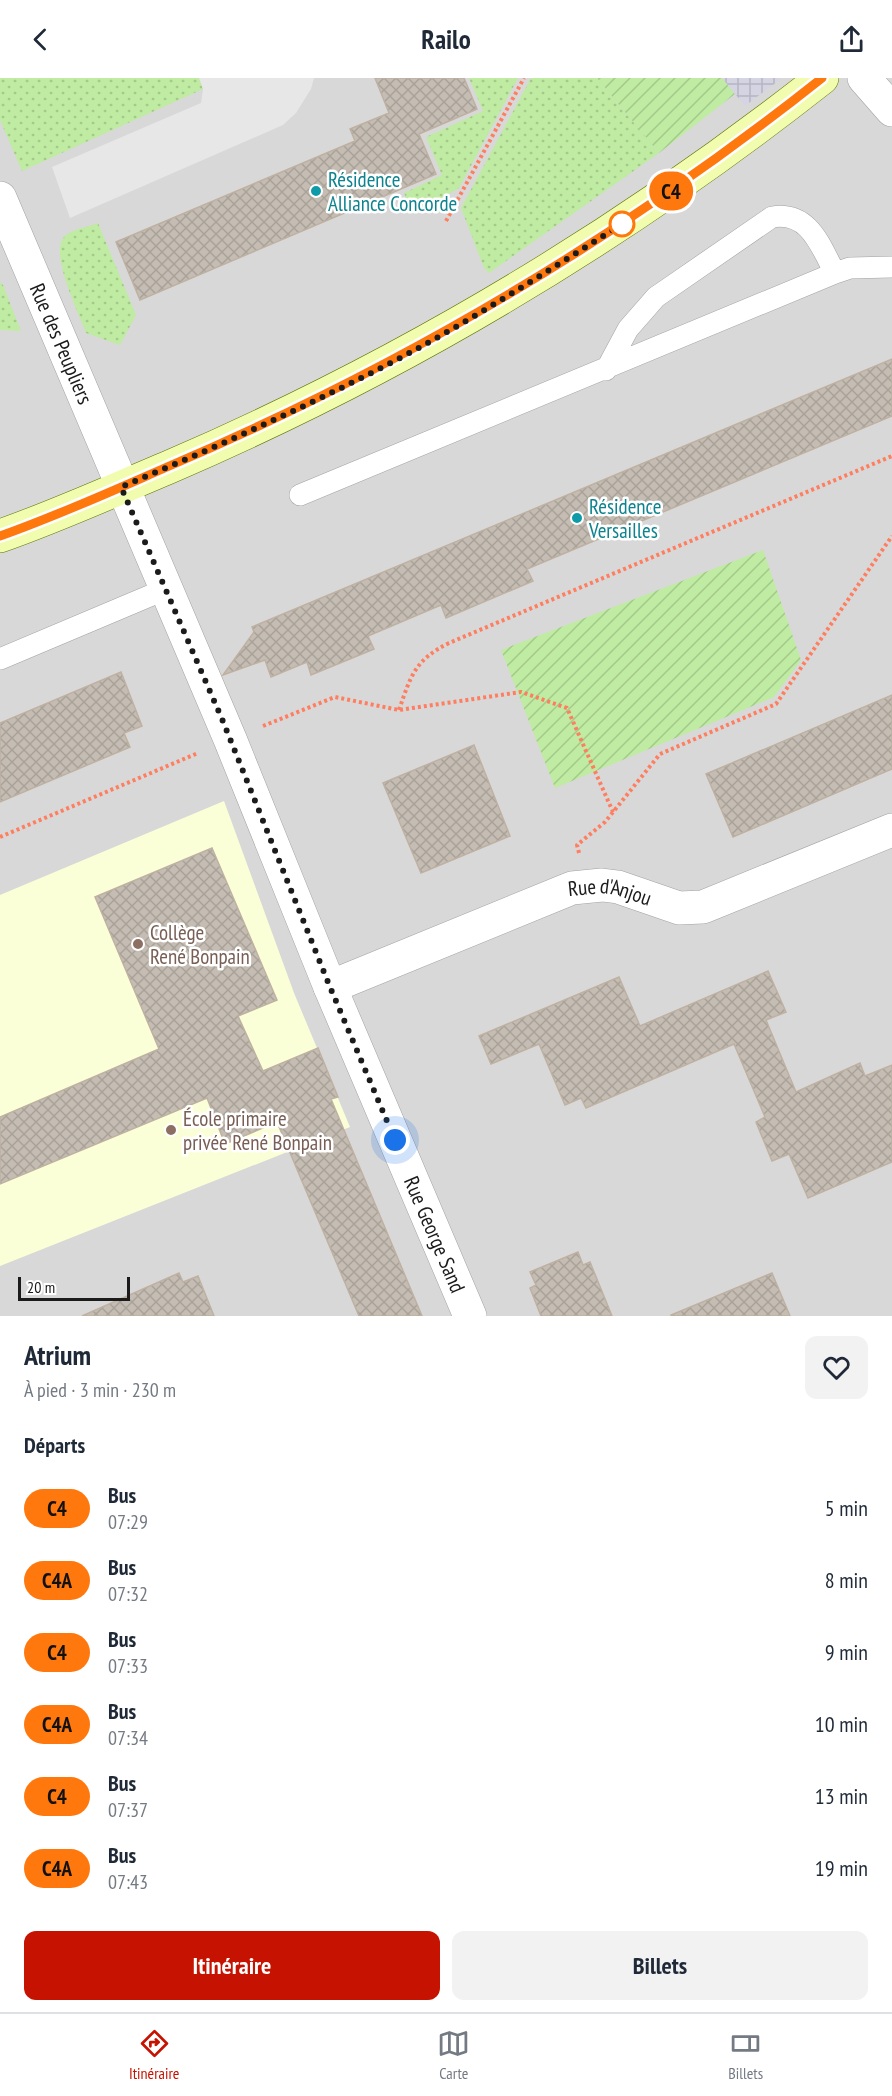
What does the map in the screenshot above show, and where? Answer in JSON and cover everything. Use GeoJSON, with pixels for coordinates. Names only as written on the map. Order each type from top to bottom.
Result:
{"type":"FeatureCollection","features":[{"type":"Feature","properties":{"kind":"street"},"geometry":{"type":"LineString","coordinates":[[7,535],[296,410],[384,367],[488,309],[657,201],[822,78]]}},
{"type":"Feature","properties":{"kind":"street"},"geometry":{"type":"LineString","coordinates":[[864,78],[892,110]]}},
{"type":"Feature","properties":{"kind":"street","name":"Rue des Peupliers"},"geometry":{"type":"LineString","coordinates":[[0,198],[7,234],[121,487]]}},
{"type":"Feature","properties":{"kind":"street","name":"Rue George Sand"},"geometry":{"type":"LineString","coordinates":[[121,487],[230,739],[330,987],[470,1316]]}},
{"type":"Feature","properties":{"kind":"street","name":"Rue d'Anjou"},"geometry":{"type":"LineString","coordinates":[[330,987],[558,892],[587,886],[618,887],[679,908],[703,907],[892,830]]}},
{"type":"Feature","properties":{"kind":"lane"},"geometry":{"type":"LineString","coordinates":[[606,370],[628,329],[656,297],[772,217],[794,217],[804,223],[815,234],[835,273]]}},
{"type":"Feature","properties":{"kind":"lane"},"geometry":{"type":"LineString","coordinates":[[300,495],[606,370],[835,273],[859,267],[892,267]]}},
{"type":"Feature","properties":{"kind":"lane"},"geometry":{"type":"LineString","coordinates":[[0,659],[165,589]]}},
{"type":"Feature","properties":{"kind":"path"},"geometry":{"type":"LineString","coordinates":[[446,221],[524,78]]}},
{"type":"Feature","properties":{"kind":"path"},"geometry":{"type":"LineString","coordinates":[[399,710],[413,672],[432,651],[892,456]]}},
{"type":"Feature","properties":{"kind":"path"},"geometry":{"type":"LineString","coordinates":[[587,886],[577,845],[605,822],[660,754],[776,704],[892,536]]}},
{"type":"Feature","properties":{"kind":"path"},"geometry":{"type":"LineString","coordinates":[[0,837],[335,697],[399,710],[521,692],[567,708],[613,812]]}},
{"type":"Feature","properties":{"kind":"shaded area"},"geometry":{"type":"Polygon","coordinates":[[[0,78],[892,78],[892,1316],[0,1316],[0,78]]]}},
{"type":"Feature","properties":{"kind":"shaded area"},"geometry":{"type":"Polygon","coordinates":[[[199,78],[314,78],[311,89],[296,113],[283,125],[70,218],[52,167],[201,103],[203,89],[199,78]]]}},
{"type":"Feature","properties":{"kind":"shaded area"},"geometry":{"type":"Polygon","coordinates":[[[722,78],[782,78],[745,106],[722,78]]]}},
{"type":"Feature","properties":{"kind":"shaded area"},"geometry":{"type":"Polygon","coordinates":[[[224,801],[294,993],[350,1127],[0,1266],[0,895],[224,801]]]}},
{"type":"Feature","properties":{"kind":"green space"},"geometry":{"type":"Polygon","coordinates":[[[0,78],[199,78],[203,89],[22,171],[0,120],[0,78]]]}},
{"type":"Feature","properties":{"kind":"green space"},"geometry":{"type":"Polygon","coordinates":[[[469,78],[518,78],[459,188],[413,214],[404,193],[442,175],[426,137],[483,111],[469,78]]]}},
{"type":"Feature","properties":{"kind":"green space"},"geometry":{"type":"Polygon","coordinates":[[[531,78],[597,78],[659,153],[489,273],[484,268],[461,208],[531,78]]]}},
{"type":"Feature","properties":{"kind":"green space"},"geometry":{"type":"Polygon","coordinates":[[[597,78],[722,78],[735,94],[659,153],[597,78]]]}},
{"type":"Feature","properties":{"kind":"green space"},"geometry":{"type":"Polygon","coordinates":[[[98,223],[136,315],[120,345],[86,333],[67,284],[60,256],[60,245],[67,234],[98,223]]]}},
{"type":"Feature","properties":{"kind":"green space"},"geometry":{"type":"Polygon","coordinates":[[[0,282],[3,285],[21,331],[0,330],[0,282]]]}},
{"type":"Feature","properties":{"kind":"green space"},"geometry":{"type":"Polygon","coordinates":[[[763,550],[801,660],[774,697],[555,788],[501,650],[763,550]]]}},
{"type":"Feature","properties":{"kind":"building","name":"Résidence Alliance Concorde"},"geometry":{"type":"Polygon","coordinates":[[[375,78],[464,78],[477,109],[419,134],[436,174],[140,300],[116,242],[355,141],[350,129],[389,113],[375,78]]]}},
{"type":"Feature","properties":{"kind":"building","name":"Résidence Versailles"},"geometry":{"type":"Polygon","coordinates":[[[892,359],[892,416],[527,569],[533,581],[446,618],[441,605],[368,636],[374,649],[311,675],[307,662],[271,677],[265,660],[223,675],[254,632],[252,627],[892,359]]]}},
{"type":"Feature","properties":{"kind":"building"},"geometry":{"type":"Polygon","coordinates":[[[121,672],[142,726],[124,733],[130,747],[0,802],[0,723],[121,672]]]}},
{"type":"Feature","properties":{"kind":"building"},"geometry":{"type":"Polygon","coordinates":[[[892,695],[892,769],[733,837],[706,774],[892,695]]]}},
{"type":"Feature","properties":{"kind":"building"},"geometry":{"type":"Polygon","coordinates":[[[474,745],[510,836],[421,873],[383,783],[474,745]]]}},
{"type":"Feature","properties":{"kind":"building"},"geometry":{"type":"Polygon","coordinates":[[[212,848],[277,1000],[238,1016],[263,1071],[318,1048],[338,1097],[331,1099],[422,1316],[359,1316],[277,1122],[225,1144],[207,1098],[0,1184],[0,1117],[159,1049],[95,897],[212,848]]]}},
{"type":"Feature","properties":{"kind":"building"},"geometry":{"type":"Polygon","coordinates":[[[768,971],[786,1012],[766,1020],[796,1092],[860,1063],[865,1076],[892,1065],[892,1162],[808,1198],[789,1154],[772,1161],[756,1122],[765,1117],[734,1044],[586,1108],[581,1098],[565,1105],[539,1044],[491,1064],[479,1036],[619,977],[640,1026],[768,971]]]}},
{"type":"Feature","properties":{"kind":"building"},"geometry":{"type":"Polygon","coordinates":[[[578,1252],[583,1265],[590,1262],[612,1316],[541,1316],[530,1288],[536,1285],[530,1272],[578,1252]]]}},
{"type":"Feature","properties":{"kind":"building"},"geometry":{"type":"Polygon","coordinates":[[[179,1273],[183,1282],[198,1276],[214,1316],[82,1316],[179,1273]]]}},
{"type":"Feature","properties":{"kind":"building"},"geometry":{"type":"Polygon","coordinates":[[[772,1273],[790,1316],[671,1316],[671,1315],[772,1273]]]}},
{"type":"Feature","properties":{"kind":"bus line","name":"C4"},"geometry":{"type":"LineString","coordinates":[[0,536],[84,503],[233,439],[384,367],[488,309],[657,201],[822,78]]}},
{"type":"Feature","properties":{"kind":"place","name":"Résidence Alliance Concorde"},"geometry":{"type":"Point","coordinates":[316,191]}},
{"type":"Feature","properties":{"kind":"place","name":"Résidence Versailles"},"geometry":{"type":"Point","coordinates":[577,518]}},
{"type":"Feature","properties":{"kind":"place","name":"Collège René Bonpain"},"geometry":{"type":"Point","coordinates":[138,944]}},
{"type":"Feature","properties":{"kind":"place","name":"École primaire privée René Bonpain"},"geometry":{"type":"Point","coordinates":[171,1130]}},
{"type":"Feature","properties":{"kind":"route"},"geometry":{"type":"LineString","coordinates":[[395,1140],[330,987],[222,719],[121,487],[264,425],[384,367],[522,289],[622,224]]}}]}
